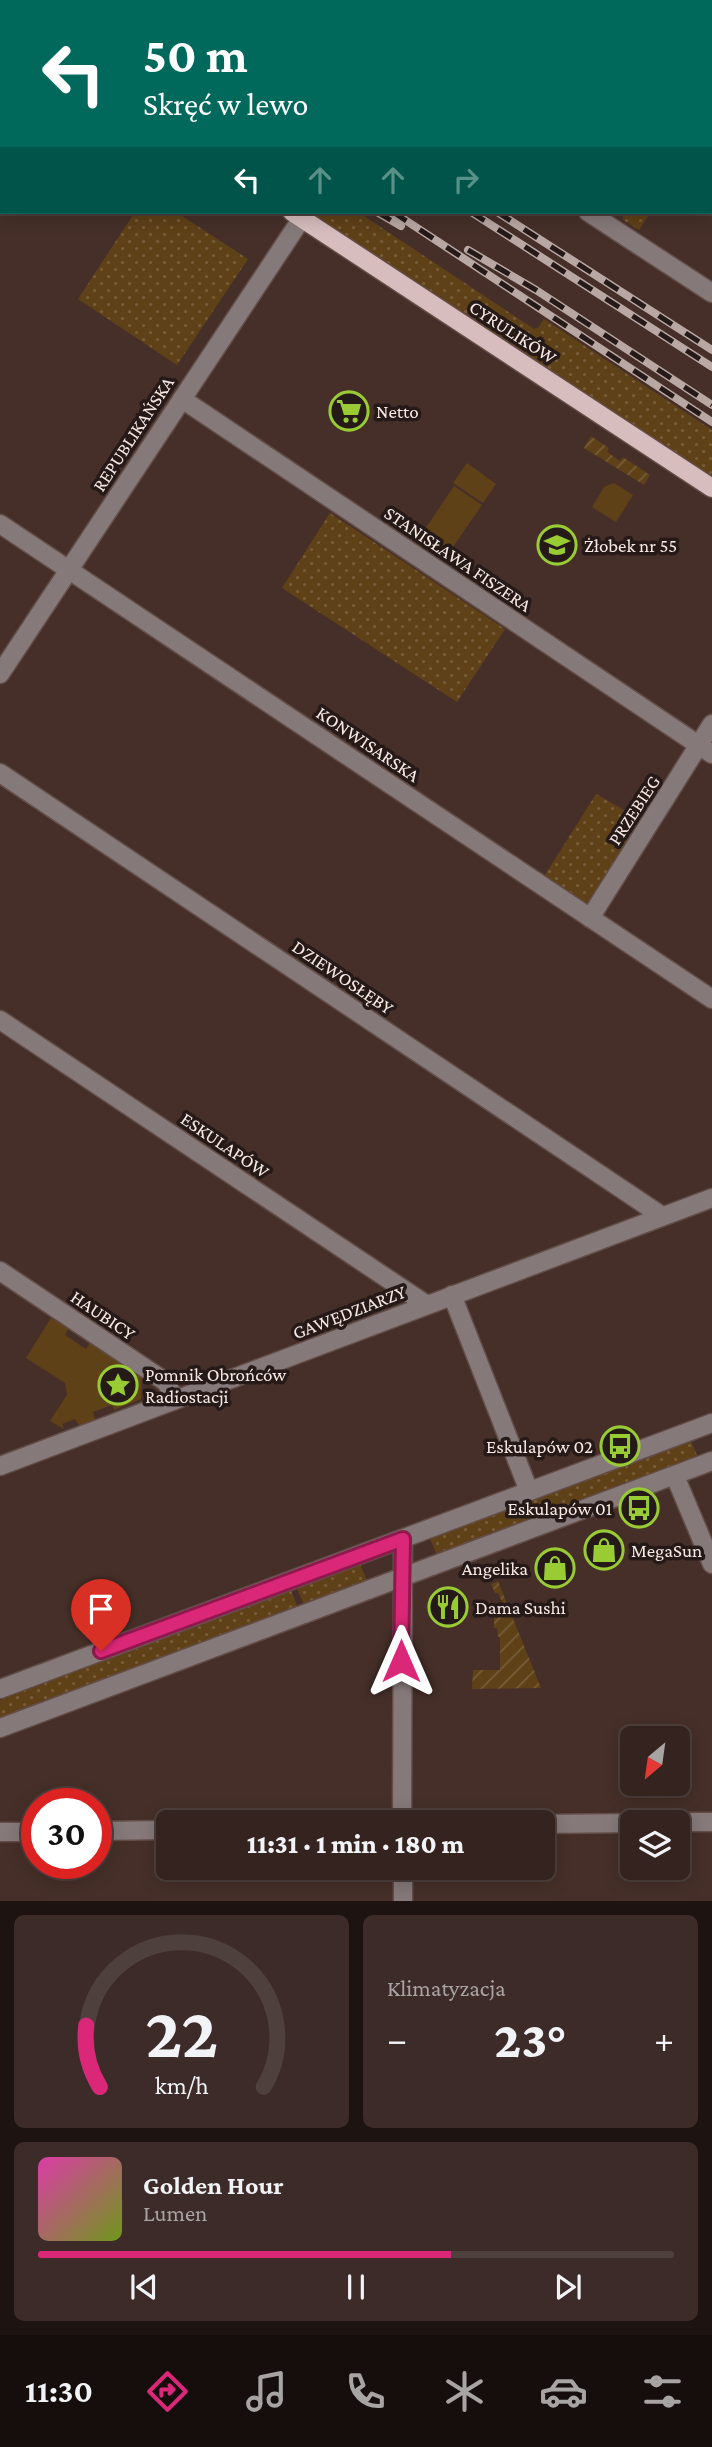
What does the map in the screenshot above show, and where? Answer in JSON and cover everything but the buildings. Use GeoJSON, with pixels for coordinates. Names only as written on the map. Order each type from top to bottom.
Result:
{"type":"FeatureCollection","features":[{"type":"Feature","properties":{"kind":"main road","name":"CYRULIKÓW"},"geometry":{"type":"LineString","coordinates":[[297,215],[712,488]]}},
{"type":"Feature","properties":{"kind":"street"},"geometry":{"type":"LineString","coordinates":[[592,214],[712,293]]}},
{"type":"Feature","properties":{"kind":"street","name":"REPUBLIKAŃSKA"},"geometry":{"type":"LineString","coordinates":[[0,674],[182,399],[297,215]]}},
{"type":"Feature","properties":{"kind":"street","name":"STANISŁAWA FISZERA"},"geometry":{"type":"LineString","coordinates":[[182,399],[705,750]]}},
{"type":"Feature","properties":{"kind":"street","name":"KONWISARSKA"},"geometry":{"type":"LineString","coordinates":[[0,524],[712,999]]}},
{"type":"Feature","properties":{"kind":"street","name":"PRZEBIEG"},"geometry":{"type":"LineString","coordinates":[[590,918],[705,750],[712,724]]}},
{"type":"Feature","properties":{"kind":"street","name":"DZIEWOSŁĘBY"},"geometry":{"type":"LineString","coordinates":[[0,773],[662,1216]]}},
{"type":"Feature","properties":{"kind":"street","name":"ESKULAPÓW"},"geometry":{"type":"LineString","coordinates":[[0,1020],[427,1305]]}},
{"type":"Feature","properties":{"kind":"street","name":"GAWĘDZIARZY"},"geometry":{"type":"LineString","coordinates":[[0,1466],[712,1198]]}},
{"type":"Feature","properties":{"kind":"street","name":"HAUBICY"},"geometry":{"type":"LineString","coordinates":[[0,1271],[166,1382],[175,1400]]}},
{"type":"Feature","properties":{"kind":"street"},"geometry":{"type":"LineString","coordinates":[[452,1296],[529,1492]]}},
{"type":"Feature","properties":{"kind":"street"},"geometry":{"type":"LineString","coordinates":[[0,1689],[712,1423]]}},
{"type":"Feature","properties":{"kind":"street"},"geometry":{"type":"LineString","coordinates":[[0,1728],[712,1461]]}},
{"type":"Feature","properties":{"kind":"street"},"geometry":{"type":"LineString","coordinates":[[675,1476],[712,1564]]}},
{"type":"Feature","properties":{"kind":"street"},"geometry":{"type":"LineString","coordinates":[[402,1810],[403,1539]]}},
{"type":"Feature","properties":{"kind":"street"},"geometry":{"type":"LineString","coordinates":[[690,1822],[712,1822]]}},
{"type":"Feature","properties":{"kind":"street"},"geometry":{"type":"LineString","coordinates":[[555,1824],[620,1823]]}},
{"type":"Feature","properties":{"kind":"street"},"geometry":{"type":"LineString","coordinates":[[112,1831],[156,1830]]}},
{"type":"Feature","properties":{"kind":"street"},"geometry":{"type":"LineString","coordinates":[[0,1832],[21,1832]]}},
{"type":"Feature","properties":{"kind":"street"},"geometry":{"type":"LineString","coordinates":[[403,1880],[403,1901]]}},
{"type":"Feature","properties":{"kind":"shaded area"},"geometry":{"type":"Polygon","coordinates":[[[134,214],[179,214],[248,259],[177,365],[78,299],[134,214]]]}},
{"type":"Feature","properties":{"kind":"shaded area"},"geometry":{"type":"Polygon","coordinates":[[[311,214],[361,214],[534,329],[538,328],[544,319],[712,430],[712,478],[311,214]]]}},
{"type":"Feature","properties":{"kind":"shaded area"},"geometry":{"type":"Polygon","coordinates":[[[623,214],[650,214],[639,230],[623,220],[623,214]]]}},
{"type":"Feature","properties":{"kind":"shaded area"},"geometry":{"type":"Polygon","coordinates":[[[591,436],[609,448],[607,452],[620,461],[623,457],[650,475],[644,485],[584,448],[591,436]]]}},
{"type":"Feature","properties":{"kind":"shaded area"},"geometry":{"type":"Polygon","coordinates":[[[467,463],[496,484],[483,503],[453,483],[467,463]]]}},
{"type":"Feature","properties":{"kind":"shaded area"},"geometry":{"type":"Polygon","coordinates":[[[614,483],[633,495],[616,522],[592,507],[604,487],[614,483]]]}},
{"type":"Feature","properties":{"kind":"shaded area"},"geometry":{"type":"Polygon","coordinates":[[[454,486],[482,505],[448,554],[421,535],[454,486]]]}},
{"type":"Feature","properties":{"kind":"shaded area"},"geometry":{"type":"Polygon","coordinates":[[[330,513],[505,629],[457,702],[282,588],[330,513]]]}},
{"type":"Feature","properties":{"kind":"shaded area"},"geometry":{"type":"Polygon","coordinates":[[[596,794],[643,821],[587,903],[545,875],[596,794]]]}},
{"type":"Feature","properties":{"kind":"shaded area"},"geometry":{"type":"Polygon","coordinates":[[[51,1318],[68,1329],[65,1335],[86,1349],[90,1343],[142,1378],[141,1399],[114,1410],[112,1405],[93,1412],[96,1422],[81,1428],[75,1419],[62,1424],[64,1429],[50,1421],[67,1395],[65,1383],[26,1358],[51,1318]]]}},
{"type":"Feature","properties":{"kind":"shaded area"},"geometry":{"type":"Polygon","coordinates":[[[691,1441],[698,1457],[437,1556],[430,1538],[691,1441]]]}},
{"type":"Feature","properties":{"kind":"shaded area"},"geometry":{"type":"Polygon","coordinates":[[[360,1564],[367,1581],[304,1605],[297,1588],[360,1564]]]}},
{"type":"Feature","properties":{"kind":"shaded area"},"geometry":{"type":"Polygon","coordinates":[[[498,1581],[541,1688],[472,1689],[473,1670],[500,1670],[500,1637],[497,1628],[494,1628],[494,1611],[488,1599],[495,1609],[504,1606],[491,1584],[498,1581]]]}},
{"type":"Feature","properties":{"kind":"shaded area"},"geometry":{"type":"Polygon","coordinates":[[[291,1590],[298,1608],[0,1719],[0,1700],[291,1590]]]}},
{"type":"Feature","properties":{"kind":"railway"},"geometry":{"type":"LineString","coordinates":[[380,214],[401,226]]}},
{"type":"Feature","properties":{"kind":"railway"},"geometry":{"type":"LineString","coordinates":[[396,214],[712,422]]}},
{"type":"Feature","properties":{"kind":"railway"},"geometry":{"type":"LineString","coordinates":[[474,214],[712,367]]}},
{"type":"Feature","properties":{"kind":"railway"},"geometry":{"type":"LineString","coordinates":[[500,214],[712,350]]}},
{"type":"Feature","properties":{"kind":"railway"},"geometry":{"type":"LineString","coordinates":[[468,250],[536,290],[712,405]]}},
{"type":"Feature","properties":{"kind":"place","name":"Netto"},"geometry":{"type":"Point","coordinates":[349,411]}},
{"type":"Feature","properties":{"kind":"place","name":"Żłobek nr 55"},"geometry":{"type":"Point","coordinates":[557,545]}},
{"type":"Feature","properties":{"kind":"place","name":"Pomnik Obrońców Radiostacji"},"geometry":{"type":"Point","coordinates":[118,1385]}},
{"type":"Feature","properties":{"kind":"place","name":"Eskulapów 02"},"geometry":{"type":"Point","coordinates":[620,1446]}},
{"type":"Feature","properties":{"kind":"place","name":"Eskulapów 01"},"geometry":{"type":"Point","coordinates":[639,1508]}},
{"type":"Feature","properties":{"kind":"place","name":"MegaSun"},"geometry":{"type":"Point","coordinates":[604,1550]}},
{"type":"Feature","properties":{"kind":"place","name":"Angelika"},"geometry":{"type":"Point","coordinates":[555,1568]}},
{"type":"Feature","properties":{"kind":"place","name":"Dama Sushi"},"geometry":{"type":"Point","coordinates":[448,1607]}},
{"type":"Feature","properties":{"kind":"route"},"geometry":{"type":"LineString","coordinates":[[101,1651],[403,1539],[401,1661]]}}]}
